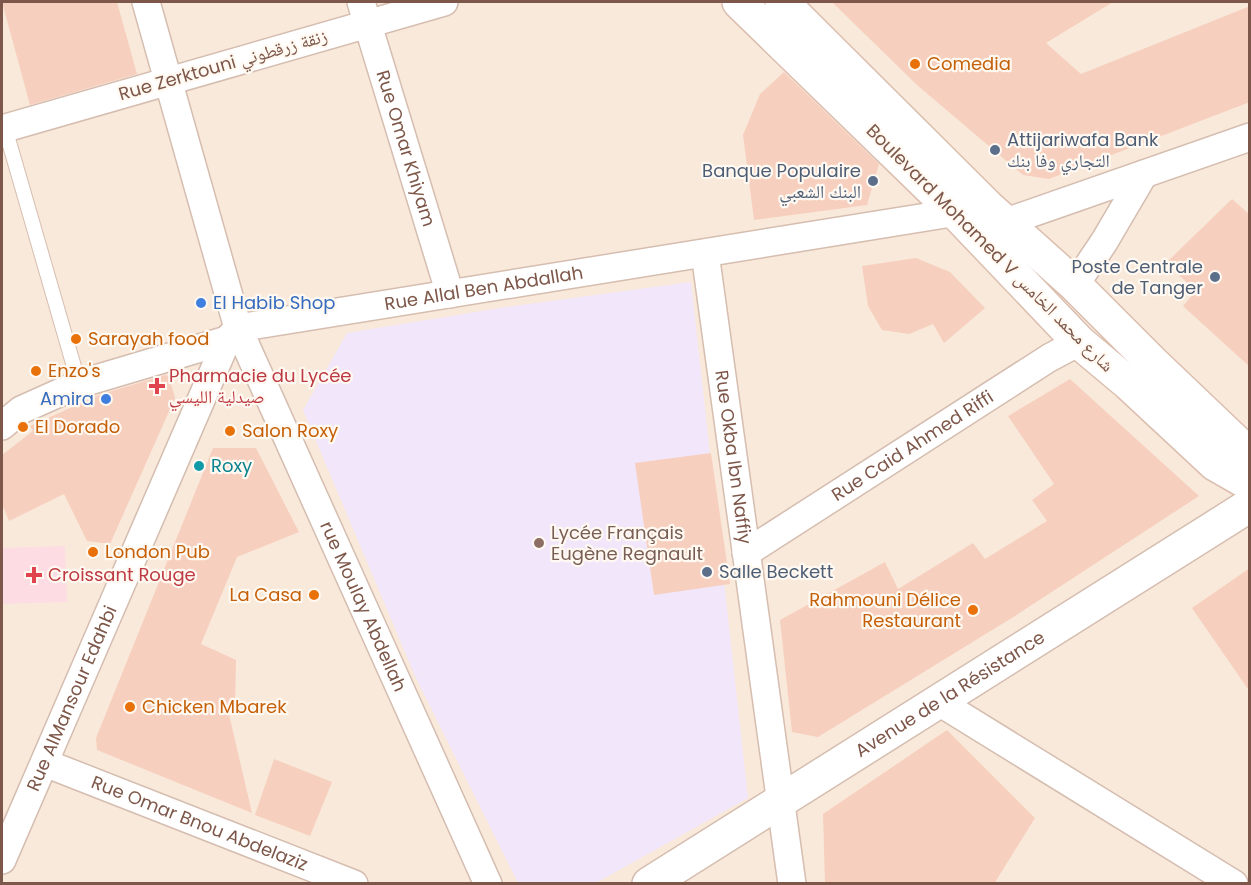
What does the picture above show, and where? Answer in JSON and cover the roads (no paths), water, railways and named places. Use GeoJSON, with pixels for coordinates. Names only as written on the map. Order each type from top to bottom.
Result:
{"type":"FeatureCollection","features":[{"type":"Feature","properties":{"kind":"main road","name":"Boulevard Mohamed V شارع محمد الخامس"},"geometry":{"type":"LineString","coordinates":[[739,2],[983,214],[1075,285],[1152,362],[1237,443],[1250,452]]}},
{"type":"Feature","properties":{"kind":"main road","name":"Boulevard Mohamed V شارع محمد الخامس"},"geometry":{"type":"LineString","coordinates":[[782,2],[983,214],[1079,342],[1128,383],[1215,464],[1250,484]]}},
{"type":"Feature","properties":{"kind":"main road","name":"Avenue de la Résistance"},"geometry":{"type":"LineString","coordinates":[[649,884],[1250,506]]}},
{"type":"Feature","properties":{"kind":"street","name":"rue Moulay Abdellah"},"geometry":{"type":"LineString","coordinates":[[146,2],[169,81],[233,334],[488,884]]}},
{"type":"Feature","properties":{"kind":"street","name":"Rue Zerktouni زنقة زرقطوني"},"geometry":{"type":"LineString","coordinates":[[3,124],[169,81],[364,13],[444,2]]}},
{"type":"Feature","properties":{"kind":"street","name":"Rue Omar Khiyam"},"geometry":{"type":"LineString","coordinates":[[364,13],[450,294]]}},
{"type":"Feature","properties":{"kind":"street","name":"Rue Allal Ben Abdallah"},"geometry":{"type":"LineString","coordinates":[[2,426],[21,410],[79,384],[233,334],[450,294],[705,253],[983,214],[1144,174],[1250,137]]}},
{"type":"Feature","properties":{"kind":"street"},"geometry":{"type":"LineString","coordinates":[[1075,285],[1104,242],[1144,174]]}},
{"type":"Feature","properties":{"kind":"street","name":"Rue Okba Ibn Naffiy"},"geometry":{"type":"LineString","coordinates":[[705,253],[792,884]]}},
{"type":"Feature","properties":{"kind":"street","name":"Rue AlMansour Edahbi"},"geometry":{"type":"LineString","coordinates":[[2,860],[233,334]]}},
{"type":"Feature","properties":{"kind":"street","name":"Rue Caid Ahmed Riffi"},"geometry":{"type":"LineString","coordinates":[[746,553],[1049,358],[1079,342]]}},
{"type":"Feature","properties":{"kind":"street"},"geometry":{"type":"LineString","coordinates":[[939,702],[1234,884]]}},
{"type":"Feature","properties":{"kind":"street","name":"Rue Omar Bnou Abdelaziz"},"geometry":{"type":"LineString","coordinates":[[45,763],[354,884]]}},
{"type":"Feature","properties":{"kind":"lane"},"geometry":{"type":"LineString","coordinates":[[3,124],[79,384]]}},
{"type":"Feature","properties":{"kind":"place","name":"Comedia"},"geometry":{"type":"Point","coordinates":[915,64]}},
{"type":"Feature","properties":{"kind":"place","name":"Attijariwafa Bank التجاري وفا بنك"},"geometry":{"type":"Point","coordinates":[995,150]}},
{"type":"Feature","properties":{"kind":"place","name":"Banque Populaire البنك الشعبي"},"geometry":{"type":"Point","coordinates":[873,181]}},
{"type":"Feature","properties":{"kind":"place","name":"Poste Centrale de Tanger"},"geometry":{"type":"Point","coordinates":[1215,277]}},
{"type":"Feature","properties":{"kind":"place","name":"El Habib Shop"},"geometry":{"type":"Point","coordinates":[201,303]}},
{"type":"Feature","properties":{"kind":"place","name":"Sarayah food"},"geometry":{"type":"Point","coordinates":[76,339]}},
{"type":"Feature","properties":{"kind":"place","name":"Enzo's"},"geometry":{"type":"Point","coordinates":[36,371]}},
{"type":"Feature","properties":{"kind":"place","name":"Pharmacie du Lycée صيدلية الليسي"},"geometry":{"type":"Point","coordinates":[157,386]}},
{"type":"Feature","properties":{"kind":"place","name":"Amira"},"geometry":{"type":"Point","coordinates":[106,399]}},
{"type":"Feature","properties":{"kind":"place","name":"El Dorado"},"geometry":{"type":"Point","coordinates":[23,427]}},
{"type":"Feature","properties":{"kind":"place","name":"Salon Roxy"},"geometry":{"type":"Point","coordinates":[230,431]}},
{"type":"Feature","properties":{"kind":"place","name":"Roxy"},"geometry":{"type":"Point","coordinates":[199,466]}},
{"type":"Feature","properties":{"kind":"place","name":"Lycée Français Eugène Regnault"},"geometry":{"type":"Point","coordinates":[539,543]}},
{"type":"Feature","properties":{"kind":"place","name":"London Pub"},"geometry":{"type":"Point","coordinates":[93,552]}},
{"type":"Feature","properties":{"kind":"place","name":"Salle Beckett"},"geometry":{"type":"Point","coordinates":[707,572]}},
{"type":"Feature","properties":{"kind":"place","name":"Croissant Rouge"},"geometry":{"type":"Point","coordinates":[34,575]}},
{"type":"Feature","properties":{"kind":"place","name":"La Casa"},"geometry":{"type":"Point","coordinates":[314,595]}},
{"type":"Feature","properties":{"kind":"place","name":"Rahmouni Délice Restaurant"},"geometry":{"type":"Point","coordinates":[973,610]}},
{"type":"Feature","properties":{"kind":"place","name":"Chicken Mbarek"},"geometry":{"type":"Point","coordinates":[130,707]}}]}
